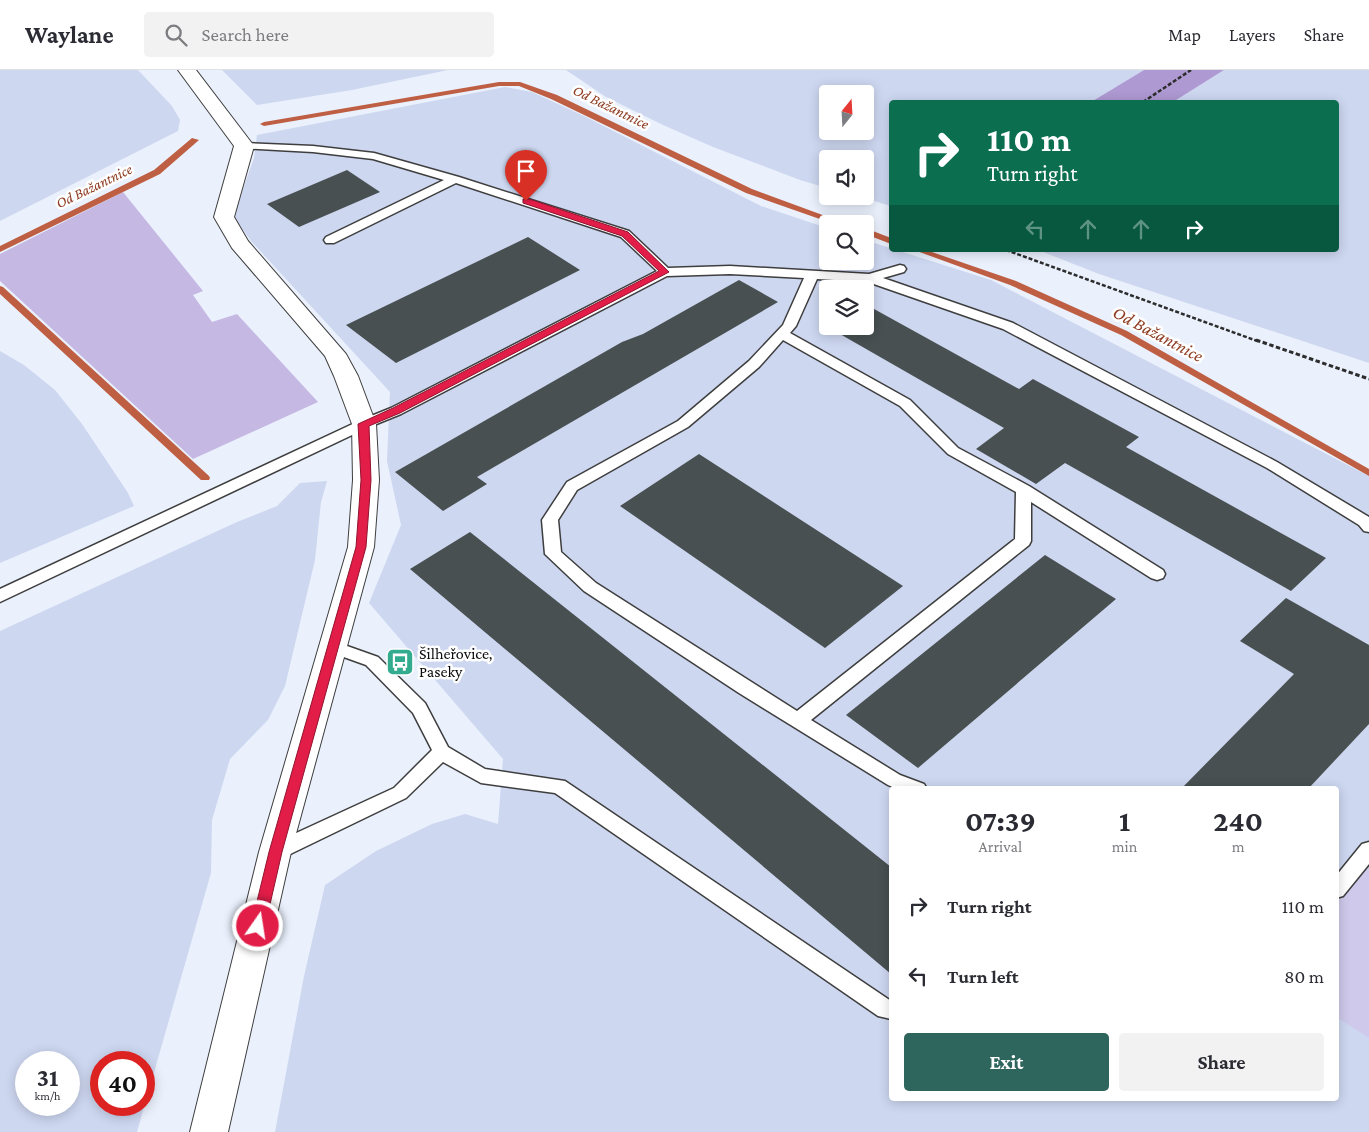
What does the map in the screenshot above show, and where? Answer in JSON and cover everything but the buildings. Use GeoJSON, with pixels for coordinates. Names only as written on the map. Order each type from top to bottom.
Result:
{"type":"FeatureCollection","features":[{"type":"Feature","properties":{"kind":"street"},"geometry":{"type":"LineString","coordinates":[[186,70],[244,146],[224,217],[239,244],[335,354],[346,376],[364,424],[366,480],[361,547],[275,852],[209,1132]]}},
{"type":"Feature","properties":{"kind":"lane"},"geometry":{"type":"LineString","coordinates":[[244,146],[313,149],[374,156],[455,179],[625,234],[665,272]]}},
{"type":"Feature","properties":{"kind":"lane"},"geometry":{"type":"LineString","coordinates":[[330,240],[455,179]]}},
{"type":"Feature","properties":{"kind":"lane"},"geometry":{"type":"LineString","coordinates":[[870,278],[900,269]]}},
{"type":"Feature","properties":{"kind":"lane"},"geometry":{"type":"LineString","coordinates":[[0,596],[364,424],[396,411],[665,272],[730,270],[870,278],[1008,326],[1272,465],[1364,521],[1369,527]]}},
{"type":"Feature","properties":{"kind":"lane"},"geometry":{"type":"LineString","coordinates":[[812,275],[789,326],[754,364],[683,424],[572,486],[550,520],[553,554],[590,587],[894,780],[910,786]]}},
{"type":"Feature","properties":{"kind":"lane"},"geometry":{"type":"LineString","coordinates":[[782,334],[905,403],[953,451],[1024,490],[1157,574]]}},
{"type":"Feature","properties":{"kind":"lane"},"geometry":{"type":"LineString","coordinates":[[798,720],[1024,541],[1024,490]]}},
{"type":"Feature","properties":{"kind":"lane"},"geometry":{"type":"LineString","coordinates":[[333,647],[372,661],[419,708],[442,752],[481,776],[559,786],[877,1003],[889,1009]]}},
{"type":"Feature","properties":{"kind":"lane"},"geometry":{"type":"LineString","coordinates":[[275,852],[400,793],[442,752]]}},
{"type":"Feature","properties":{"kind":"lane"},"geometry":{"type":"LineString","coordinates":[[1339,886],[1369,850]]}},
{"type":"Feature","properties":{"kind":"path"},"geometry":{"type":"LineString","coordinates":[[1145,100],[1191,70]]}},
{"type":"Feature","properties":{"kind":"path"},"geometry":{"type":"LineString","coordinates":[[1012,252],[1246,337],[1369,378]]}},
{"type":"Feature","properties":{"kind":"shaded area"},"geometry":{"type":"Polygon","coordinates":[[[0,70],[138,70],[172,106],[180,120],[178,131],[0,221],[0,70]]]}},
{"type":"Feature","properties":{"kind":"shaded area"},"geometry":{"type":"Polygon","coordinates":[[[222,70],[448,70],[352,90],[257,105],[222,70]]]}},
{"type":"Feature","properties":{"kind":"shaded area"},"geometry":{"type":"Polygon","coordinates":[[[566,70],[1144,70],[1094,100],[889,100],[889,205],[874,201],[874,150],[819,150],[819,186],[713,147],[606,97],[566,70]]]}},
{"type":"Feature","properties":{"kind":"shaded area"},"geometry":{"type":"Polygon","coordinates":[[[1144,70],[1224,70],[1176,100],[1094,100],[1144,70]]]}},
{"type":"Feature","properties":{"kind":"shaded area"},"geometry":{"type":"Polygon","coordinates":[[[1224,70],[1369,70],[1369,363],[1099,274],[1043,252],[1339,252],[1339,100],[1176,100],[1224,70]]]}},
{"type":"Feature","properties":{"kind":"shaded area"},"geometry":{"type":"Polygon","coordinates":[[[505,87],[532,92],[584,116],[761,206],[819,225],[819,270],[874,270],[874,243],[889,248],[889,252],[903,252],[991,280],[1369,476],[1369,1132],[275,1132],[304,976],[325,885],[376,851],[432,824],[465,814],[498,824],[503,759],[369,603],[401,525],[387,461],[390,392],[251,241],[235,219],[235,211],[254,158],[257,135],[505,87]]]}},
{"type":"Feature","properties":{"kind":"shaded area"},"geometry":{"type":"Polygon","coordinates":[[[123,192],[203,291],[193,295],[212,322],[237,314],[318,402],[193,459],[0,281],[0,254],[123,192]]]}},
{"type":"Feature","properties":{"kind":"shaded area"},"geometry":{"type":"Polygon","coordinates":[[[0,351],[24,365],[55,390],[82,424],[128,493],[134,506],[0,563],[0,351]]]}},
{"type":"Feature","properties":{"kind":"shaded area"},"geometry":{"type":"Polygon","coordinates":[[[327,481],[321,502],[315,560],[285,686],[268,720],[230,759],[212,820],[211,873],[155,1069],[155,1051],[90,1051],[90,1116],[142,1116],[137,1132],[0,1132],[0,631],[237,522],[277,506],[300,483],[327,481]]]}},
{"type":"Feature","properties":{"kind":"shaded area"},"geometry":{"type":"Polygon","coordinates":[[[1369,850],[1369,1038],[1339,1019],[1339,886],[1369,850]]]}},
{"type":"Feature","properties":{"kind":"waterway","name":"Od Bažantnice"},"geometry":{"type":"LineString","coordinates":[[264,124],[499,84],[520,84],[554,97],[749,191],[819,216]]}},
{"type":"Feature","properties":{"kind":"waterway","name":"Od Bažantnice"},"geometry":{"type":"LineString","coordinates":[[0,249],[157,172],[195,140]]}},
{"type":"Feature","properties":{"kind":"waterway","name":"Od Bažantnice"},"geometry":{"type":"LineString","coordinates":[[874,234],[889,240]]}},
{"type":"Feature","properties":{"kind":"waterway","name":"Od Bažantnice"},"geometry":{"type":"LineString","coordinates":[[924,252],[1013,283],[1124,333],[1369,473]]}},
{"type":"Feature","properties":{"kind":"waterway"},"geometry":{"type":"LineString","coordinates":[[0,289],[205,478]]}},
{"type":"Feature","properties":{"kind":"place","name":"Šilheřovice, Paseky"},"geometry":{"type":"Point","coordinates":[400,662]}},
{"type":"Feature","properties":{"kind":"route"},"geometry":{"type":"LineString","coordinates":[[258,926],[275,852],[361,547],[366,480],[364,424],[396,411],[665,272],[625,234],[526,201]]}}]}
